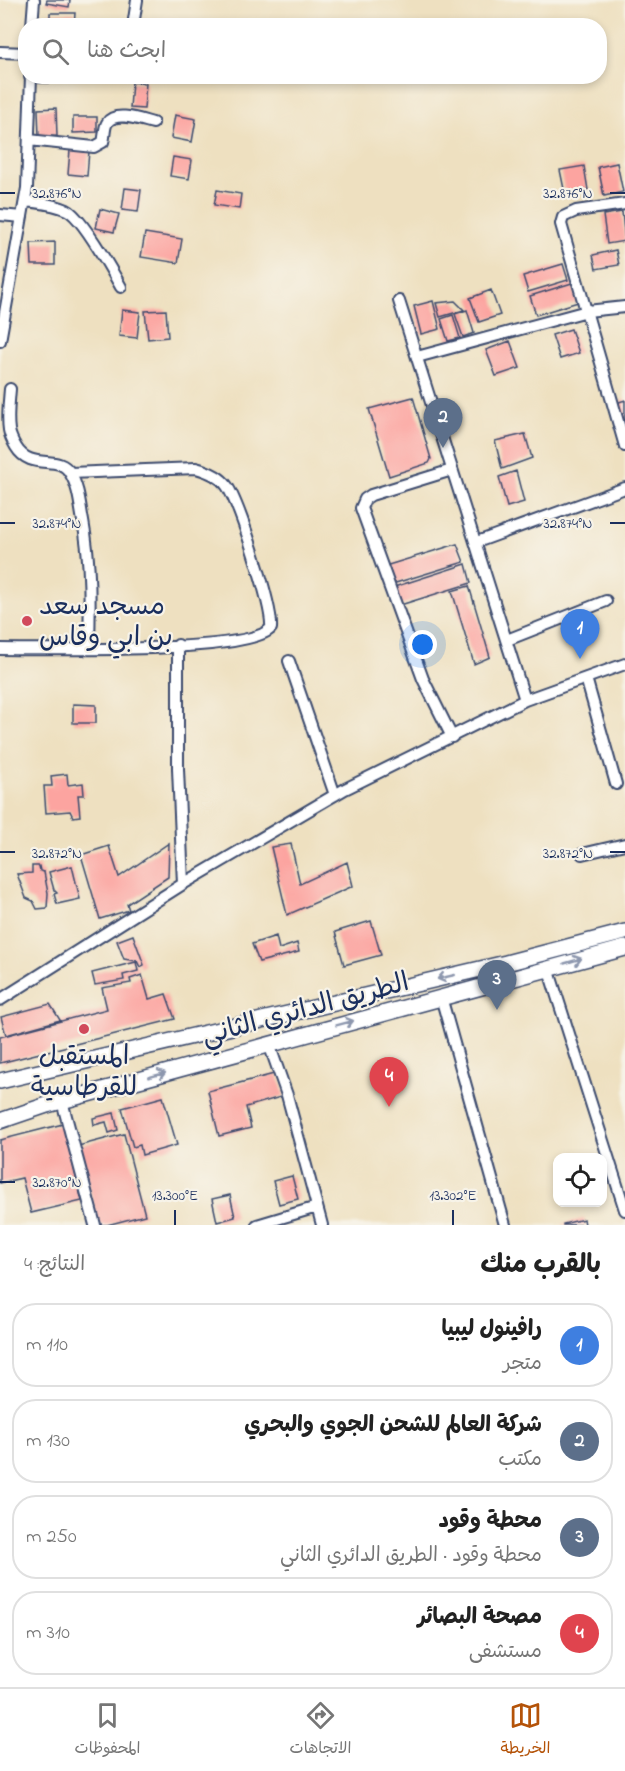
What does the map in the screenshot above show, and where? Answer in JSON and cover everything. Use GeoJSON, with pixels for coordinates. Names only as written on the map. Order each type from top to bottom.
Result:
{"type":"FeatureCollection","features":[{"type":"Feature","properties":{"kind":"highway","name":"الطريق الدائري الثاني"},"geometry":{"type":"LineString","coordinates":[[0,1081],[416,984],[625,932]]}},
{"type":"Feature","properties":{"kind":"highway","name":"الطريق الدائري الثاني"},"geometry":{"type":"LineString","coordinates":[[0,1121],[47,1104],[625,948]]}},
{"type":"Feature","properties":{"kind":"highway"},"geometry":{"type":"LineString","coordinates":[[0,1089],[301,1017],[388,994],[416,984]]}},
{"type":"Feature","properties":{"kind":"highway"},"geometry":{"type":"LineString","coordinates":[[0,1115],[47,1104]]}},
{"type":"Feature","properties":{"kind":"street"},"geometry":{"type":"LineString","coordinates":[[33,18],[34,0]]}},
{"type":"Feature","properties":{"kind":"street"},"geometry":{"type":"LineString","coordinates":[[134,18],[137,0]]}},
{"type":"Feature","properties":{"kind":"street"},"geometry":{"type":"LineString","coordinates":[[0,52],[18,52]]}},
{"type":"Feature","properties":{"kind":"street"},"geometry":{"type":"LineString","coordinates":[[0,341],[26,201],[30,84]]}},
{"type":"Feature","properties":{"kind":"street"},"geometry":{"type":"LineString","coordinates":[[29,140],[94,147],[103,142],[106,125],[114,118],[122,116],[153,123]]}},
{"type":"Feature","properties":{"kind":"street"},"geometry":{"type":"LineString","coordinates":[[26,201],[57,207],[72,213],[121,287]]}},
{"type":"Feature","properties":{"kind":"street"},"geometry":{"type":"LineString","coordinates":[[625,204],[576,211],[563,218],[561,224],[625,446]]}},
{"type":"Feature","properties":{"kind":"street"},"geometry":{"type":"LineString","coordinates":[[0,215],[22,217]]}},
{"type":"Feature","properties":{"kind":"street"},"geometry":{"type":"LineString","coordinates":[[399,301],[477,542],[525,700]]}},
{"type":"Feature","properties":{"kind":"street"},"geometry":{"type":"LineString","coordinates":[[417,357],[587,311],[625,307]]}},
{"type":"Feature","properties":{"kind":"street"},"geometry":{"type":"LineString","coordinates":[[10,389],[9,431],[21,455],[28,460],[60,465],[70,473],[80,504],[88,553],[91,594],[89,649]]}},
{"type":"Feature","properties":{"kind":"street"},"geometry":{"type":"LineString","coordinates":[[0,649],[89,649],[236,641],[259,637],[271,628],[270,614],[260,575],[228,488],[210,473],[196,468],[70,473]]}},
{"type":"Feature","properties":{"kind":"street"},"geometry":{"type":"LineString","coordinates":[[452,470],[371,495],[365,499],[361,508],[423,679],[452,737]]}},
{"type":"Feature","properties":{"kind":"street"},"geometry":{"type":"LineString","coordinates":[[477,542],[625,488]]}},
{"type":"Feature","properties":{"kind":"street"},"geometry":{"type":"LineString","coordinates":[[507,640],[606,601]]}},
{"type":"Feature","properties":{"kind":"street"},"geometry":{"type":"LineString","coordinates":[[178,645],[178,769],[183,884]]}},
{"type":"Feature","properties":{"kind":"street"},"geometry":{"type":"LineString","coordinates":[[289,662],[335,795]]}},
{"type":"Feature","properties":{"kind":"street"},"geometry":{"type":"LineString","coordinates":[[0,1000],[183,884],[335,795],[525,700],[625,664]]}},
{"type":"Feature","properties":{"kind":"street"},"geometry":{"type":"LineString","coordinates":[[586,678],[616,784]]}},
{"type":"Feature","properties":{"kind":"street"},"geometry":{"type":"LineString","coordinates":[[582,854],[625,844]]}},
{"type":"Feature","properties":{"kind":"street"},"geometry":{"type":"LineString","coordinates":[[548,969],[625,1210]]}},
{"type":"Feature","properties":{"kind":"street"},"geometry":{"type":"LineString","coordinates":[[441,996],[505,1225]]}},
{"type":"Feature","properties":{"kind":"street"},"geometry":{"type":"LineString","coordinates":[[269,1044],[287,1095],[322,1225]]}},
{"type":"Feature","properties":{"kind":"street"},"geometry":{"type":"LineString","coordinates":[[63,1101],[95,1225]]}},
{"type":"Feature","properties":{"kind":"street"},"geometry":{"type":"LineString","coordinates":[[257,1225],[317,1207]]}},
{"type":"Feature","properties":{"kind":"building"},"geometry":{"type":"Polygon","coordinates":[[[47,0],[70,0],[69,7],[46,3],[47,0]]]}},
{"type":"Feature","properties":{"kind":"building"},"geometry":{"type":"Polygon","coordinates":[[[50,13],[75,13],[75,18],[50,18],[50,13]]]}},
{"type":"Feature","properties":{"kind":"building"},"geometry":{"type":"Polygon","coordinates":[[[132,84],[146,84],[144,109],[130,108],[132,84]]]}},
{"type":"Feature","properties":{"kind":"building"},"geometry":{"type":"Polygon","coordinates":[[[56,108],[57,136],[39,137],[38,109],[56,108]]]}},
{"type":"Feature","properties":{"kind":"building"},"geometry":{"type":"Polygon","coordinates":[[[175,115],[196,119],[192,142],[171,138],[175,115]]]}},
{"type":"Feature","properties":{"kind":"building"},"geometry":{"type":"Polygon","coordinates":[[[73,117],[97,117],[97,132],[73,133],[73,117]]]}},
{"type":"Feature","properties":{"kind":"building"},"geometry":{"type":"Polygon","coordinates":[[[70,150],[89,151],[87,176],[68,174],[70,150]]]}},
{"type":"Feature","properties":{"kind":"building"},"geometry":{"type":"Polygon","coordinates":[[[173,157],[192,160],[189,179],[170,176],[173,157]]]}},
{"type":"Feature","properties":{"kind":"building"},"geometry":{"type":"Polygon","coordinates":[[[617,163],[623,192],[604,196],[598,167],[617,163]]]}},
{"type":"Feature","properties":{"kind":"building"},"geometry":{"type":"Polygon","coordinates":[[[584,166],[588,190],[565,194],[560,170],[584,166]]]}},
{"type":"Feature","properties":{"kind":"building"},"geometry":{"type":"Polygon","coordinates":[[[125,188],[141,190],[138,212],[122,210],[125,188]]]}},
{"type":"Feature","properties":{"kind":"building"},"geometry":{"type":"Polygon","coordinates":[[[217,190],[241,194],[239,209],[214,205],[217,190]]]}},
{"type":"Feature","properties":{"kind":"building"},"geometry":{"type":"Polygon","coordinates":[[[100,209],[119,214],[114,232],[96,228],[100,209]]]}},
{"type":"Feature","properties":{"kind":"building"},"geometry":{"type":"Polygon","coordinates":[[[622,212],[625,241],[607,244],[603,215],[622,212]]]}},
{"type":"Feature","properties":{"kind":"building"},"geometry":{"type":"Polygon","coordinates":[[[145,233],[182,239],[178,263],[141,257],[145,233]]]}},
{"type":"Feature","properties":{"kind":"building"},"geometry":{"type":"Polygon","coordinates":[[[55,242],[55,265],[32,265],[31,243],[55,242]]]}},
{"type":"Feature","properties":{"kind":"building"},"geometry":{"type":"Polygon","coordinates":[[[616,250],[619,265],[596,269],[593,255],[616,250]]]}},
{"type":"Feature","properties":{"kind":"building"},"geometry":{"type":"Polygon","coordinates":[[[563,264],[568,280],[528,292],[523,276],[563,264]]]}},
{"type":"Feature","properties":{"kind":"building"},"geometry":{"type":"Polygon","coordinates":[[[572,283],[578,302],[536,315],[530,296],[572,283]]]}},
{"type":"Feature","properties":{"kind":"building"},"geometry":{"type":"Polygon","coordinates":[[[491,290],[500,315],[479,322],[470,298],[491,290]]]}},
{"type":"Feature","properties":{"kind":"building"},"geometry":{"type":"Polygon","coordinates":[[[433,301],[440,329],[421,334],[414,306],[433,301]]]}},
{"type":"Feature","properties":{"kind":"building"},"geometry":{"type":"Polygon","coordinates":[[[455,301],[464,310],[440,317],[436,303],[455,301]]]}},
{"type":"Feature","properties":{"kind":"building"},"geometry":{"type":"Polygon","coordinates":[[[122,310],[140,312],[137,338],[119,336],[122,310]]]}},
{"type":"Feature","properties":{"kind":"building"},"geometry":{"type":"Polygon","coordinates":[[[166,310],[168,337],[148,339],[145,311],[166,310]]]}},
{"type":"Feature","properties":{"kind":"building"},"geometry":{"type":"Polygon","coordinates":[[[467,310],[474,333],[463,337],[455,314],[467,310]]]}},
{"type":"Feature","properties":{"kind":"building"},"geometry":{"type":"Polygon","coordinates":[[[453,315],[460,338],[448,341],[441,319],[453,315]]]}},
{"type":"Feature","properties":{"kind":"building"},"geometry":{"type":"Polygon","coordinates":[[[571,329],[579,353],[560,359],[552,335],[571,329]]]}},
{"type":"Feature","properties":{"kind":"building"},"geometry":{"type":"Polygon","coordinates":[[[510,341],[520,368],[496,376],[486,350],[510,341]]]}},
{"type":"Feature","properties":{"kind":"building"},"geometry":{"type":"Polygon","coordinates":[[[413,397],[431,459],[429,463],[389,476],[369,409],[413,397]]]}},
{"type":"Feature","properties":{"kind":"building"},"geometry":{"type":"Polygon","coordinates":[[[625,400],[625,421],[618,413],[619,402],[625,400]]]}},
{"type":"Feature","properties":{"kind":"building"},"geometry":{"type":"Polygon","coordinates":[[[525,434],[532,458],[502,469],[495,441],[525,434]]]}},
{"type":"Feature","properties":{"kind":"building"},"geometry":{"type":"Polygon","coordinates":[[[516,471],[524,502],[507,507],[499,477],[516,471]]]}},
{"type":"Feature","properties":{"kind":"building"},"geometry":{"type":"Polygon","coordinates":[[[457,544],[464,562],[389,585],[385,566],[457,544]]]}},
{"type":"Feature","properties":{"kind":"building"},"geometry":{"type":"Polygon","coordinates":[[[466,564],[471,583],[397,606],[391,588],[466,564]]]}},
{"type":"Feature","properties":{"kind":"building"},"geometry":{"type":"Polygon","coordinates":[[[469,586],[490,657],[474,664],[452,591],[469,586]]]}},
{"type":"Feature","properties":{"kind":"building"},"geometry":{"type":"Polygon","coordinates":[[[73,704],[96,705],[96,723],[73,723],[73,704]]]}},
{"type":"Feature","properties":{"kind":"building"},"geometry":{"type":"Polygon","coordinates":[[[67,774],[68,785],[83,783],[84,795],[78,795],[80,816],[73,817],[70,811],[46,813],[44,786],[52,786],[51,776],[67,774]]]}},
{"type":"Feature","properties":{"kind":"building"},"geometry":{"type":"Polygon","coordinates":[[[169,843],[168,877],[127,904],[129,910],[100,919],[81,855],[109,846],[119,877],[169,843]]]}},
{"type":"Feature","properties":{"kind":"building"},"geometry":{"type":"Polygon","coordinates":[[[291,844],[300,884],[347,862],[353,886],[287,915],[271,847],[291,844]]]}},
{"type":"Feature","properties":{"kind":"building"},"geometry":{"type":"Polygon","coordinates":[[[32,866],[39,866],[40,871],[44,872],[48,893],[47,908],[37,909],[33,901],[26,898],[17,874],[32,873],[32,866]]]}},
{"type":"Feature","properties":{"kind":"building"},"geometry":{"type":"Polygon","coordinates":[[[72,866],[80,899],[57,904],[54,894],[57,893],[49,872],[72,866]]]}},
{"type":"Feature","properties":{"kind":"building"},"geometry":{"type":"Polygon","coordinates":[[[371,921],[381,955],[344,965],[335,932],[371,921]]]}},
{"type":"Feature","properties":{"kind":"building"},"geometry":{"type":"Polygon","coordinates":[[[133,935],[144,965],[140,967],[137,961],[124,959],[117,941],[133,935]]]}},
{"type":"Feature","properties":{"kind":"building"},"geometry":{"type":"Polygon","coordinates":[[[276,936],[279,949],[297,943],[299,952],[259,962],[252,944],[276,936]]]}},
{"type":"Feature","properties":{"kind":"building"},"geometry":{"type":"Polygon","coordinates":[[[136,962],[138,971],[123,975],[124,980],[95,985],[92,973],[136,962]]]}},
{"type":"Feature","properties":{"kind":"building"},"geometry":{"type":"Polygon","coordinates":[[[142,975],[149,999],[166,994],[175,1019],[0,1063],[0,1037],[107,1009],[102,988],[131,983],[130,979],[142,975]]]}},
{"type":"Feature","properties":{"kind":"building"},"geometry":{"type":"Polygon","coordinates":[[[50,1004],[60,1020],[6,1035],[1,1017],[50,1004]]]}},
{"type":"Feature","properties":{"kind":"building"},"geometry":{"type":"Polygon","coordinates":[[[278,1073],[284,1096],[246,1107],[251,1128],[219,1136],[208,1091],[278,1073]]]}},
{"type":"Feature","properties":{"kind":"building"},"geometry":{"type":"Polygon","coordinates":[[[163,1097],[177,1145],[142,1155],[140,1145],[133,1147],[122,1108],[163,1097]]]}},
{"type":"Feature","properties":{"kind":"building"},"geometry":{"type":"Polygon","coordinates":[[[114,1113],[118,1130],[109,1133],[106,1122],[94,1125],[93,1118],[114,1113]]]}},
{"type":"Feature","properties":{"kind":"building"},"geometry":{"type":"Polygon","coordinates":[[[63,1124],[82,1201],[31,1213],[22,1178],[0,1183],[0,1140],[63,1124]]]}},
{"type":"Feature","properties":{"kind":"building"},"geometry":{"type":"Polygon","coordinates":[[[124,1134],[145,1215],[99,1225],[78,1146],[124,1134]]]}},
{"type":"Feature","properties":{"kind":"building"},"geometry":{"type":"Polygon","coordinates":[[[292,1176],[298,1199],[279,1204],[273,1181],[292,1176]]]}},
{"type":"Feature","properties":{"kind":"building"},"geometry":{"type":"Polygon","coordinates":[[[230,1195],[235,1217],[217,1222],[212,1199],[230,1195]]]}},
{"type":"Feature","properties":{"kind":"building"},"geometry":{"type":"Polygon","coordinates":[[[584,1219],[585,1225],[563,1225],[563,1224],[584,1219]]]}},
{"type":"Feature","properties":{"kind":"place","name":"شركة العالم للشحن الجوي والبحري"},"geometry":{"type":"Point","coordinates":[443,448]}},
{"type":"Feature","properties":{"kind":"place","name":"مسجد سعد بن ابي وقاس"},"geometry":{"type":"Point","coordinates":[27,621]}},
{"type":"Feature","properties":{"kind":"place","name":"رافينول ليبيا"},"geometry":{"type":"Point","coordinates":[580,659]}},
{"type":"Feature","properties":{"kind":"place","name":"محطة وقود"},"geometry":{"type":"Point","coordinates":[497,1010]}},
{"type":"Feature","properties":{"kind":"place","name":"المستقبل للقرطاسية"},"geometry":{"type":"Point","coordinates":[84,1029]}},
{"type":"Feature","properties":{"kind":"place","name":"مصحة البصائر"},"geometry":{"type":"Point","coordinates":[389,1107]}}]}
